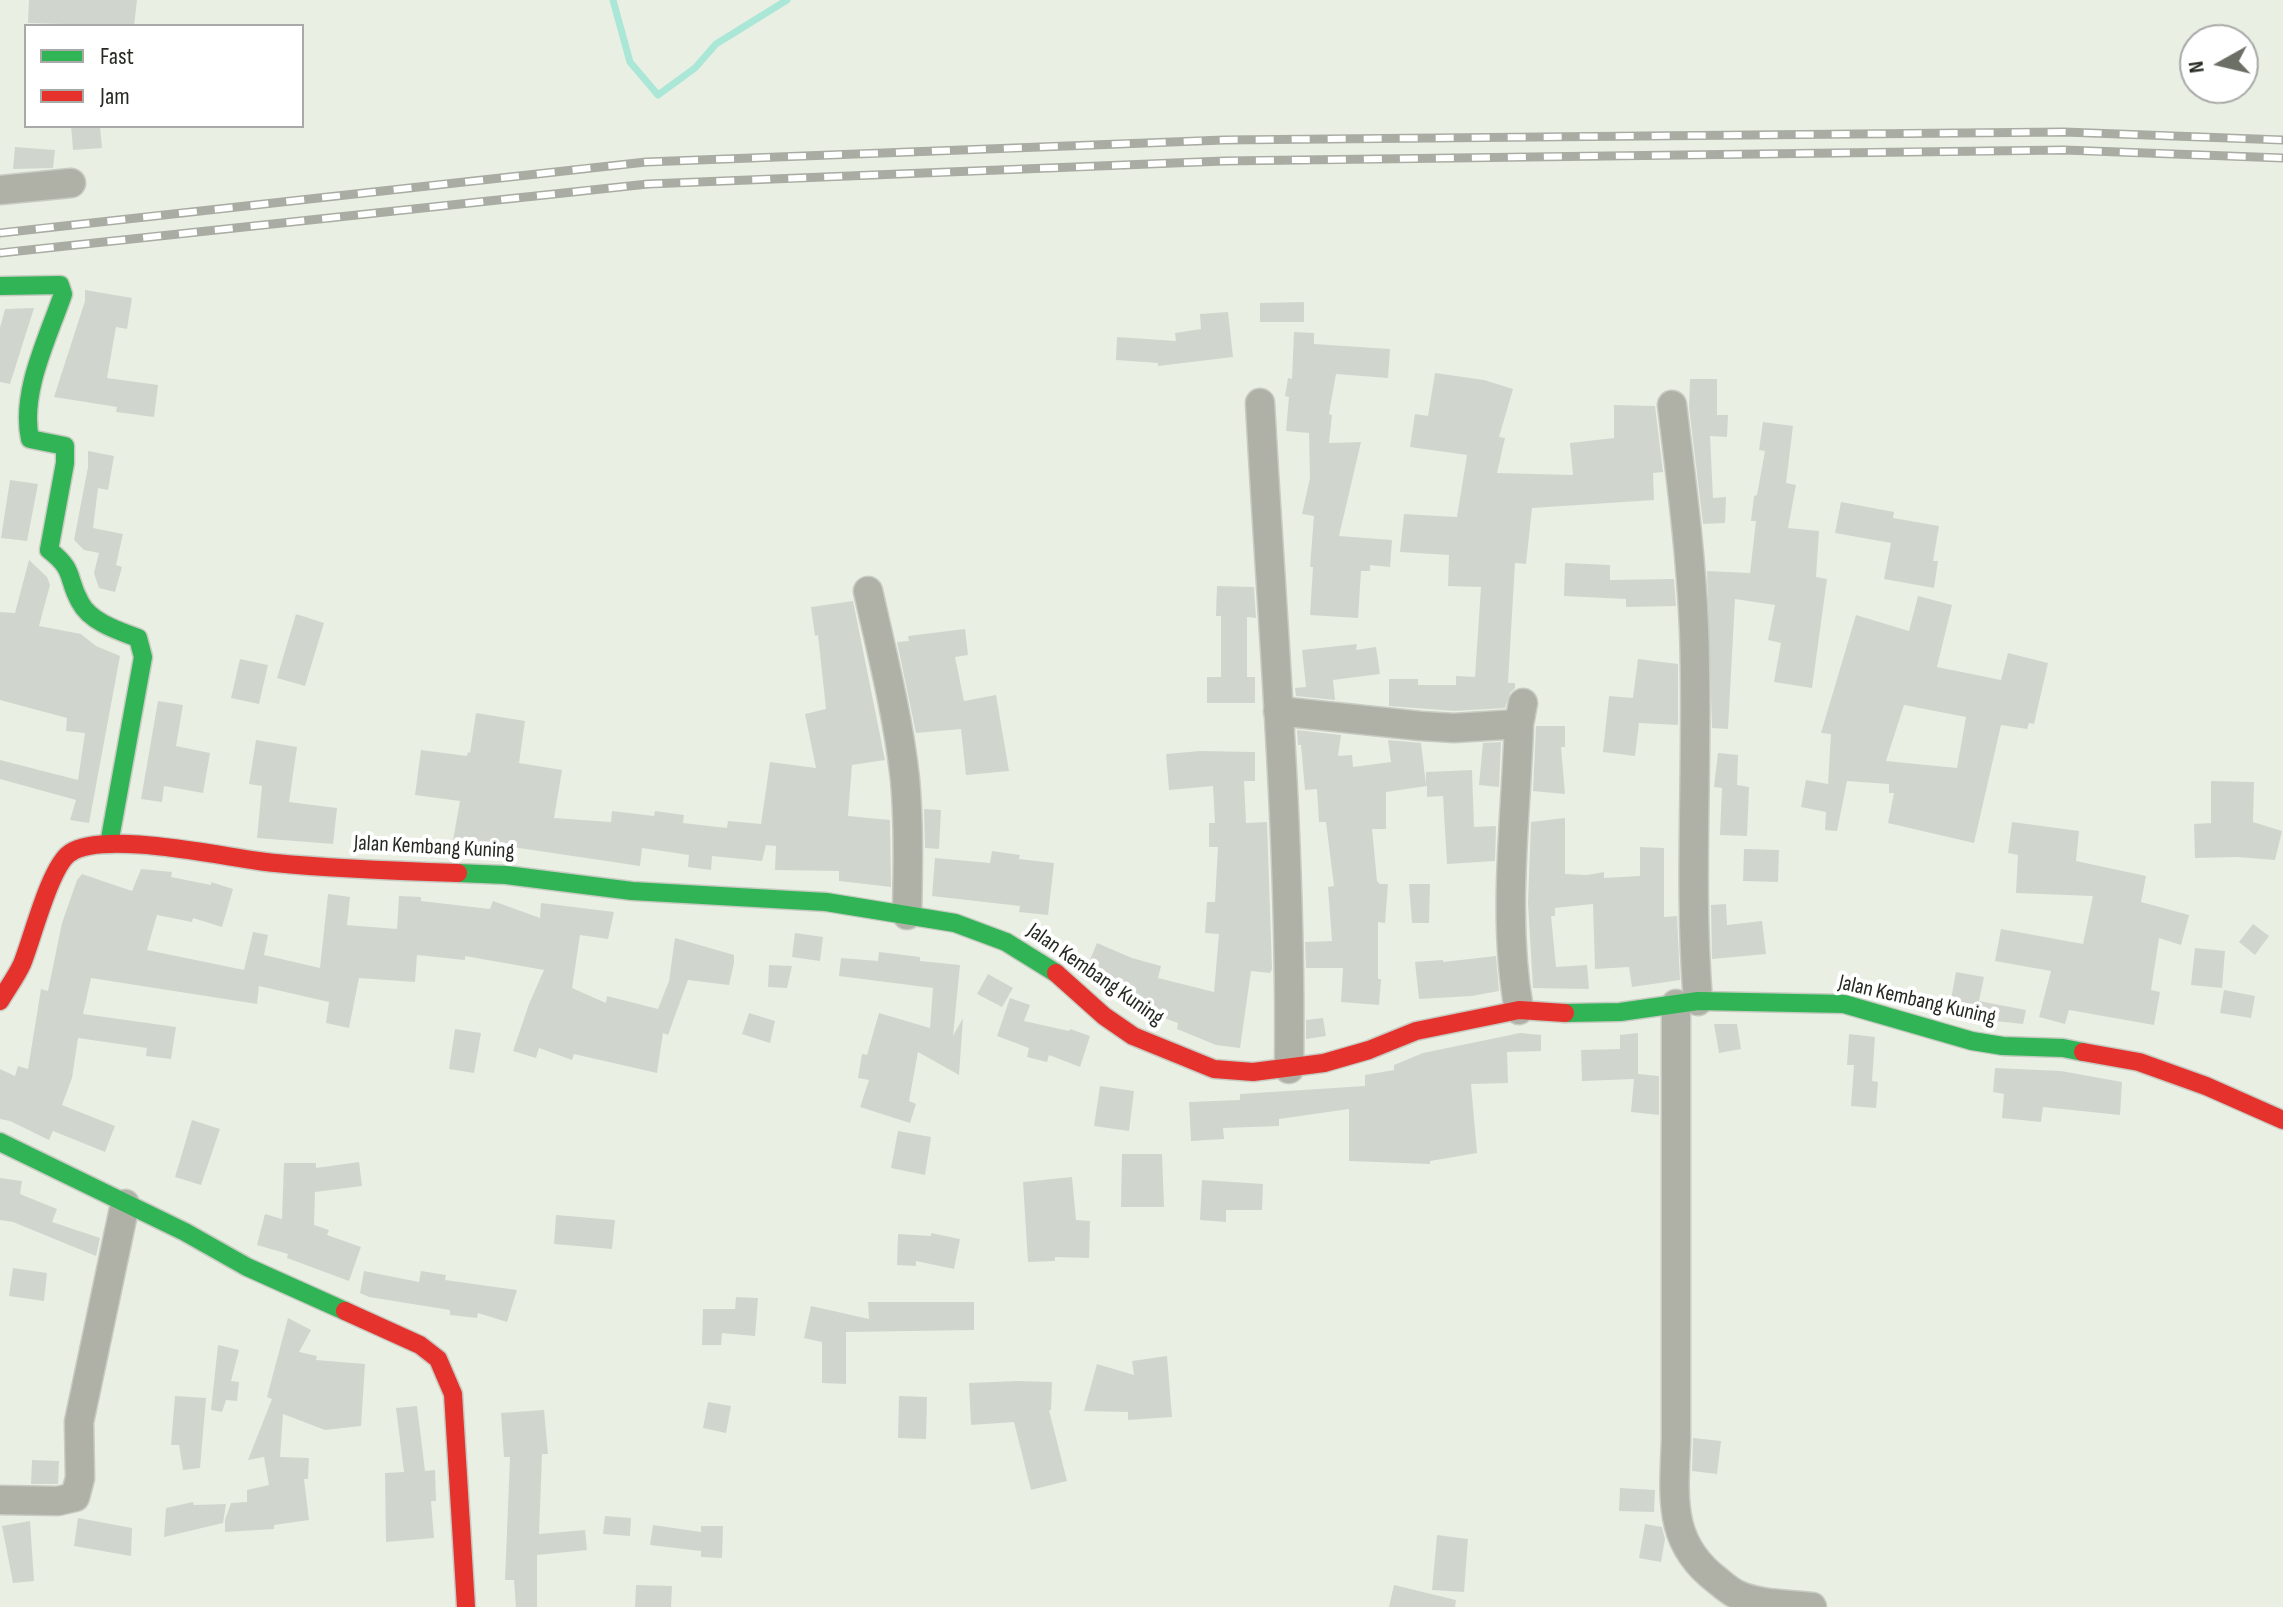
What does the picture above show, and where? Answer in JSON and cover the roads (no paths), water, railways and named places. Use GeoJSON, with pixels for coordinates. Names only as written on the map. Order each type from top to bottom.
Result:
{"type":"FeatureCollection","features":[{"type":"Feature","properties":{"kind":"street"},"geometry":{"type":"LineString","coordinates":[[0,190],[71,183]]}},
{"type":"Feature","properties":{"kind":"street"},"geometry":{"type":"LineString","coordinates":[[0,286],[60,285],[63,294],[28,405],[26,425],[30,439],[65,446],[65,463],[49,550],[66,563],[81,605],[110,628],[138,638],[142,646],[143,657],[109,844]]}},
{"type":"Feature","properties":{"kind":"street"},"geometry":{"type":"LineString","coordinates":[[1260,403],[1288,899],[1289,1069]]}},
{"type":"Feature","properties":{"kind":"street"},"geometry":{"type":"LineString","coordinates":[[1672,405],[1694,627],[1696,730],[1674,1492],[1679,1528],[1686,1549],[1702,1569],[1736,1594],[1759,1602],[1812,1607]]}},
{"type":"Feature","properties":{"kind":"street"},"geometry":{"type":"LineString","coordinates":[[868,591],[894,709],[905,780],[909,859],[907,915]]}},
{"type":"Feature","properties":{"kind":"street"},"geometry":{"type":"LineString","coordinates":[[1278,711],[1454,728],[1521,713],[1511,905],[1511,948],[1519,1010]]}},
{"type":"Feature","properties":{"kind":"street","name":"Jalan Kembang Kuning"},"geometry":{"type":"LineString","coordinates":[[0,1001],[21,966],[57,869],[69,853],[88,846],[109,844],[160,847],[284,864],[506,875],[632,891],[826,902],[955,923],[1006,942],[1053,970],[1124,1030],[1158,1048],[1214,1069],[1253,1072],[1324,1063],[1430,1027],[1519,1010],[1620,1012],[1687,1003],[1844,1004],[1972,1041],[2003,1046],[2063,1048],[2117,1057],[2161,1069],[2283,1120]]}},
{"type":"Feature","properties":{"kind":"street"},"geometry":{"type":"LineString","coordinates":[[0,1142],[185,1232],[247,1267],[420,1345],[438,1359],[453,1394],[466,1607]]}},
{"type":"Feature","properties":{"kind":"street"},"geometry":{"type":"LineString","coordinates":[[0,1500],[58,1501],[75,1497],[80,1487],[79,1422],[125,1204]]}},
{"type":"Feature","properties":{"kind":"waterway"},"geometry":{"type":"LineString","coordinates":[[613,0],[630,62],[658,95],[695,68],[716,44],[787,0]]}},
{"type":"Feature","properties":{"kind":"railway"},"geometry":{"type":"LineString","coordinates":[[0,233],[646,162],[1224,140],[2064,132],[2283,140]]}},
{"type":"Feature","properties":{"kind":"railway"},"geometry":{"type":"LineString","coordinates":[[0,253],[648,184],[1224,161],[2064,150],[2283,158]]}}]}
